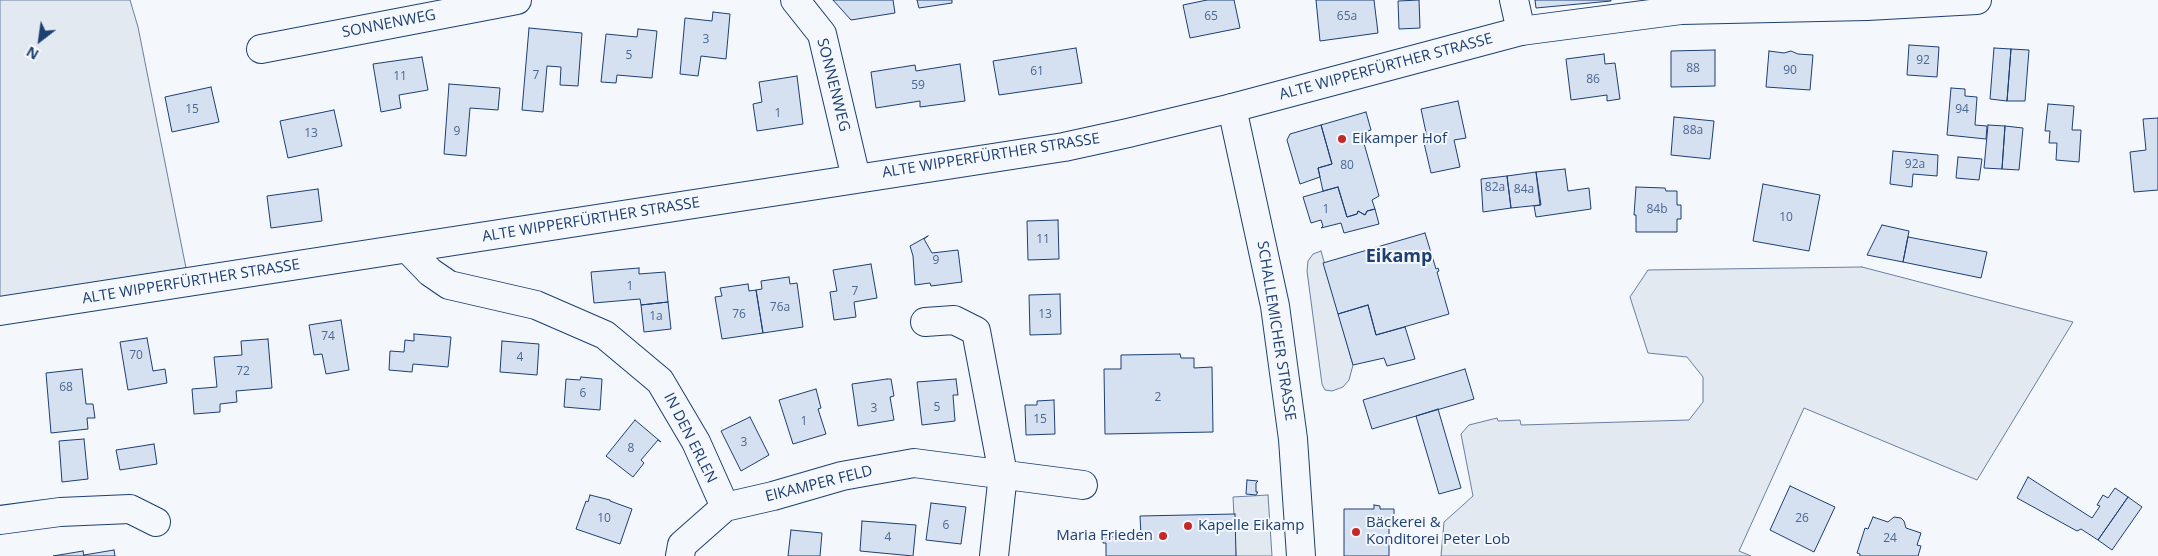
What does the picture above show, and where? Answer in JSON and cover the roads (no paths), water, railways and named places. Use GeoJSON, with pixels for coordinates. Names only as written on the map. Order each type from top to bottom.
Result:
{"type":"FeatureCollection","features":[{"type":"Feature","properties":{"kind":"street","name":"SONNENWEG"},"geometry":{"type":"LineString","coordinates":[[260,49],[517,0]]}},
{"type":"Feature","properties":{"kind":"street","name":"SONNENWEG"},"geometry":{"type":"LineString","coordinates":[[795,0],[822,34],[856,178]]}},
{"type":"Feature","properties":{"kind":"street"},"geometry":{"type":"LineString","coordinates":[[1514,0],[1521,31]]}},
{"type":"Feature","properties":{"kind":"street","name":"ALTE WIPPERFÜRTHER STRASSE"},"geometry":{"type":"LineString","coordinates":[[0,311],[1064,147],[1140,131],[1232,108],[1521,31],[1681,10],[1867,6],[1977,0]]}},
{"type":"Feature","properties":{"kind":"street","name":"SCHALLEMICHER STRASSE"},"geometry":{"type":"LineString","coordinates":[[1232,108],[1275,306],[1293,438],[1301,556]]}},
{"type":"Feature","properties":{"kind":"street","name":"IN DEN ERLEN"},"geometry":{"type":"LineString","coordinates":[[408,249],[430,272],[449,285],[536,305],[605,336],[660,381],[696,442],[725,507]]}},
{"type":"Feature","properties":{"kind":"street"},"geometry":{"type":"LineString","coordinates":[[926,322],[954,320],[976,331],[1003,474],[994,556]]}},
{"type":"Feature","properties":{"kind":"street","name":"EIKAMPER FELD"},"geometry":{"type":"LineString","coordinates":[[725,507],[773,496],[842,476],[914,463],[1083,485]]}},
{"type":"Feature","properties":{"kind":"street"},"geometry":{"type":"LineString","coordinates":[[680,556],[682,545],[725,507]]}},
{"type":"Feature","properties":{"kind":"street"},"geometry":{"type":"LineString","coordinates":[[0,520],[60,512],[130,509],[156,522]]}},
{"type":"Feature","properties":{"kind":"place","name":"Eikamper Hof"},"geometry":{"type":"Point","coordinates":[1342,139]}},
{"type":"Feature","properties":{"kind":"place","name":"Kapelle Eikamp"},"geometry":{"type":"Point","coordinates":[1188,526]}},
{"type":"Feature","properties":{"kind":"place","name":"Bäckerei & Konditorei Peter Lob"},"geometry":{"type":"Point","coordinates":[1356,532]}},
{"type":"Feature","properties":{"kind":"place","name":"Maria Frieden"},"geometry":{"type":"Point","coordinates":[1163,536]}},
{"type":"Feature","properties":{"kind":"district","name":"Eikamp"},"geometry":{"type":"Point","coordinates":[1399,257]}}]}
